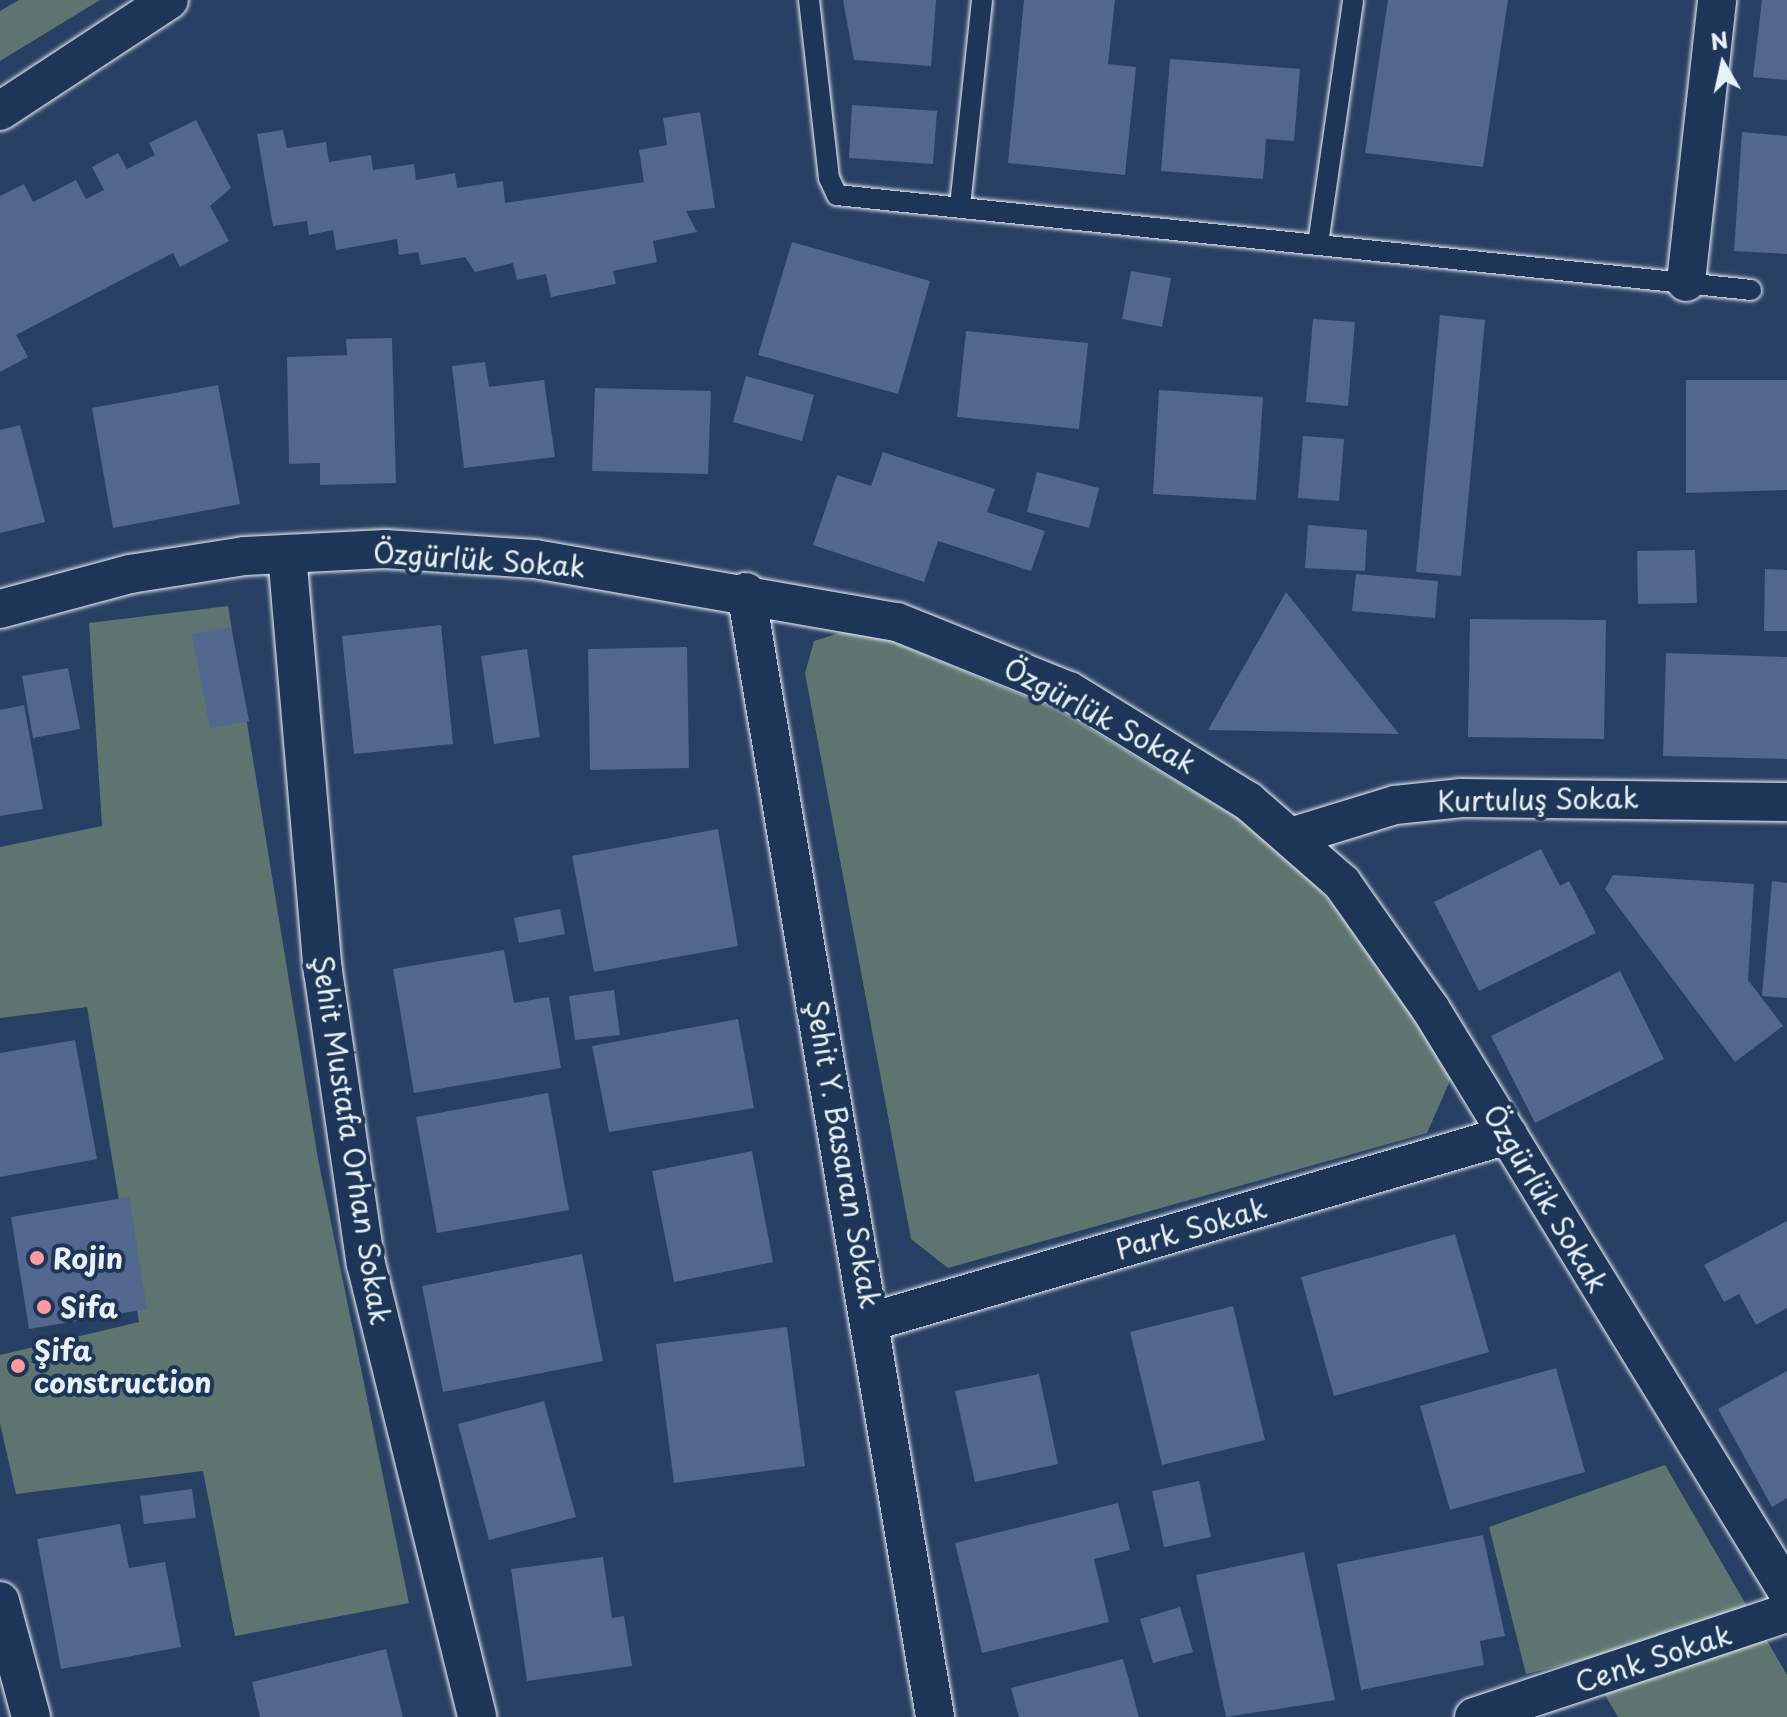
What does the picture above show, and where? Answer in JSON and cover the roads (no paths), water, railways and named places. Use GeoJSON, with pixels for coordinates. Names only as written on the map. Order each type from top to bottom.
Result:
{"type":"FeatureCollection","features":[{"type":"Feature","properties":{"kind":"street"},"geometry":{"type":"LineString","coordinates":[[0,111],[169,0]]}},
{"type":"Feature","properties":{"kind":"street"},"geometry":{"type":"LineString","coordinates":[[1686,282],[1717,0]]}},
{"type":"Feature","properties":{"kind":"street","name":"Özgürlük Sokak"},"geometry":{"type":"LineString","coordinates":[[0,609],[130,574],[287,554],[385,549],[535,559],[746,592],[897,622],[1006,662],[1127,724],[1294,836],[1388,945],[1787,1591]]}},
{"type":"Feature","properties":{"kind":"street","name":"Şehit Mustafa Orhan Sokak"},"geometry":{"type":"LineString","coordinates":[[287,554],[323,971],[366,1264],[477,1717]]}},
{"type":"Feature","properties":{"kind":"street","name":"Şehit Y. Basaran Sokak"},"geometry":{"type":"LineString","coordinates":[[746,592],[874,1321],[935,1717]]}},
{"type":"Feature","properties":{"kind":"street","name":"Kurtuluş Sokak"},"geometry":{"type":"LineString","coordinates":[[1294,836],[1395,805],[1462,798],[1787,802]]}},
{"type":"Feature","properties":{"kind":"street","name":"Park Sokak"},"geometry":{"type":"LineString","coordinates":[[874,1321],[1508,1135]]}},
{"type":"Feature","properties":{"kind":"street"},"geometry":{"type":"LineString","coordinates":[[0,1601],[31,1717]]}},
{"type":"Feature","properties":{"kind":"street","name":"Cenk Sokak"},"geometry":{"type":"LineString","coordinates":[[1474,1717],[1787,1613]]}},
{"type":"Feature","properties":{"kind":"lane"},"geometry":{"type":"LineString","coordinates":[[809,0],[829,178],[837,195],[1751,290]]}},
{"type":"Feature","properties":{"kind":"lane"},"geometry":{"type":"LineString","coordinates":[[960,206],[982,0]]}},
{"type":"Feature","properties":{"kind":"lane"},"geometry":{"type":"LineString","coordinates":[[1318,244],[1353,0]]}},
{"type":"Feature","properties":{"kind":"place","name":"Rojin"},"geometry":{"type":"Point","coordinates":[37,1258]}},
{"type":"Feature","properties":{"kind":"place","name":"Sifa"},"geometry":{"type":"Point","coordinates":[44,1307]}},
{"type":"Feature","properties":{"kind":"place","name":"Şifa construction"},"geometry":{"type":"Point","coordinates":[18,1366]}}]}
